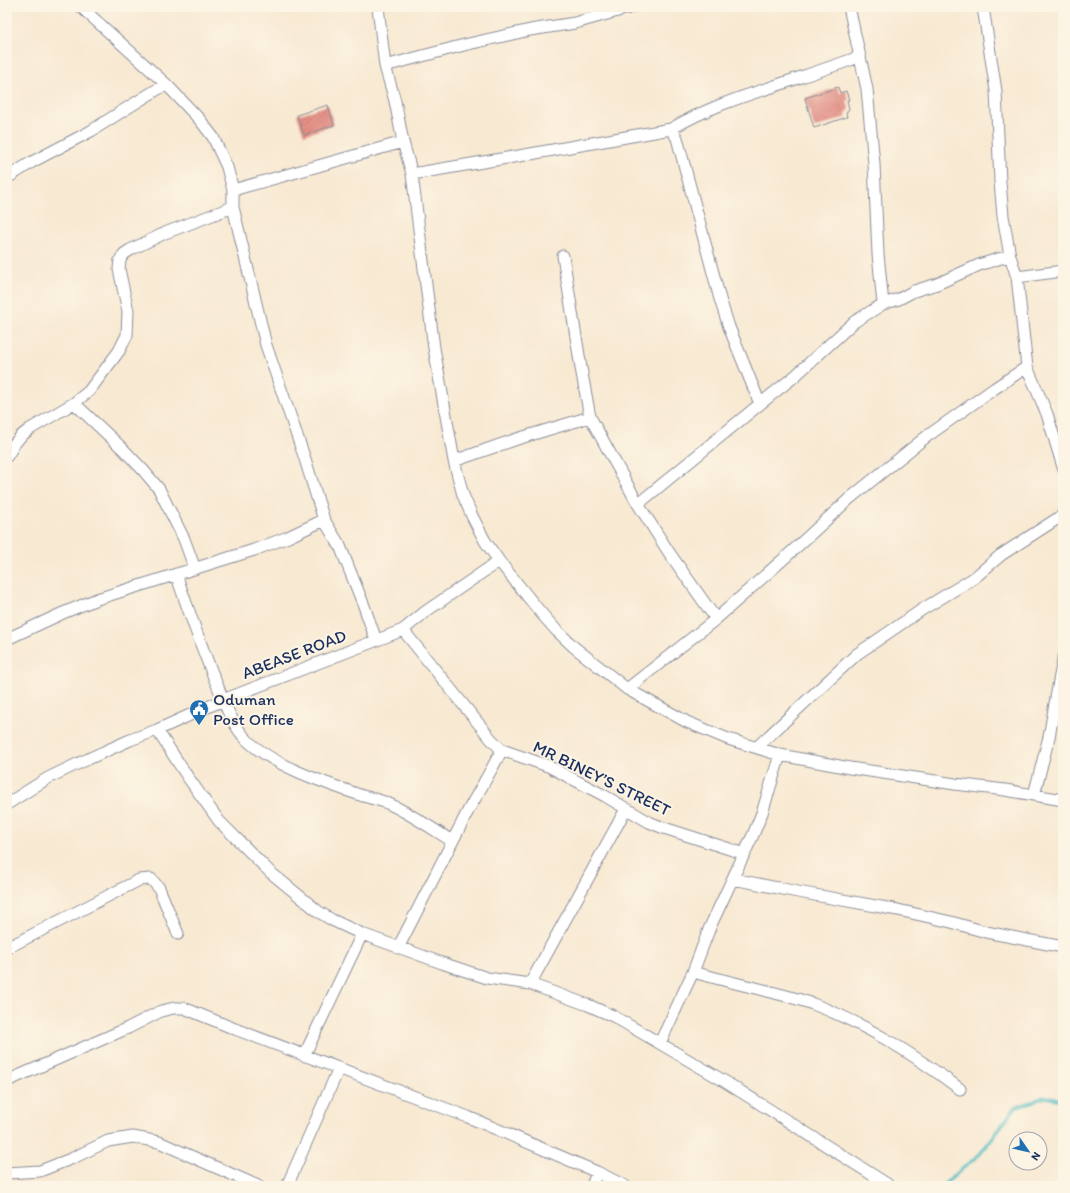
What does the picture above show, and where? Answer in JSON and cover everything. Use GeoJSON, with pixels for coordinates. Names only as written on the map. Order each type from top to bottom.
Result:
{"type":"FeatureCollection","features":[{"type":"Feature","properties":{"kind":"street"},"geometry":{"type":"LineString","coordinates":[[81,7],[166,84],[200,120],[213,137],[227,167],[233,190],[233,207],[266,345],[324,520],[340,546],[376,640]]}},
{"type":"Feature","properties":{"kind":"street"},"geometry":{"type":"LineString","coordinates":[[378,7],[385,66],[395,101],[403,142],[412,174],[432,333],[444,414],[454,462],[463,495],[485,541],[499,561],[541,613],[574,647],[627,689],[688,722],[728,739],[780,755],[857,769],[1005,790],[1063,800]]}},
{"type":"Feature","properties":{"kind":"street"},"geometry":{"type":"LineString","coordinates":[[385,66],[464,45],[530,30],[575,23],[632,7]]}},
{"type":"Feature","properties":{"kind":"street"},"geometry":{"type":"LineString","coordinates":[[849,7],[867,89],[878,254],[883,304]]}},
{"type":"Feature","properties":{"kind":"street"},"geometry":{"type":"LineString","coordinates":[[983,7],[996,91],[1002,216],[1010,256],[1017,277],[1027,367],[1047,414],[1063,467]]}},
{"type":"Feature","properties":{"kind":"street"},"geometry":{"type":"LineString","coordinates":[[412,174],[671,129],[691,117],[707,110],[859,57]]}},
{"type":"Feature","properties":{"kind":"street"},"geometry":{"type":"LineString","coordinates":[[7,178],[32,162],[91,131],[166,84]]}},
{"type":"Feature","properties":{"kind":"street"},"geometry":{"type":"LineString","coordinates":[[671,129],[677,138],[726,320],[760,404]]}},
{"type":"Feature","properties":{"kind":"street"},"geometry":{"type":"LineString","coordinates":[[233,190],[403,142]]}},
{"type":"Feature","properties":{"kind":"street"},"geometry":{"type":"LineString","coordinates":[[7,456],[21,436],[74,403],[89,391],[119,351],[127,335],[128,311],[119,269],[120,260],[124,254],[165,233],[233,207]]}},
{"type":"Feature","properties":{"kind":"street"},"geometry":{"type":"LineString","coordinates":[[563,256],[590,417],[638,504],[670,554],[716,618]]}},
{"type":"Feature","properties":{"kind":"street"},"geometry":{"type":"LineString","coordinates":[[638,504],[795,376],[854,322],[883,304],[899,299],[914,291],[938,284],[979,265],[1010,256]]}},
{"type":"Feature","properties":{"kind":"street"},"geometry":{"type":"LineString","coordinates":[[1017,277],[1063,271]]}},
{"type":"Feature","properties":{"kind":"street"},"geometry":{"type":"LineString","coordinates":[[627,689],[716,618],[788,555],[849,498],[926,437],[1027,367]]}},
{"type":"Feature","properties":{"kind":"street"},"geometry":{"type":"LineString","coordinates":[[74,403],[123,449],[143,470],[158,489],[184,539],[195,569]]}},
{"type":"Feature","properties":{"kind":"street"},"geometry":{"type":"LineString","coordinates":[[454,462],[517,439],[590,417]]}},
{"type":"Feature","properties":{"kind":"street"},"geometry":{"type":"LineString","coordinates":[[757,747],[857,654],[923,609],[974,578],[1000,555],[1018,542],[1063,515]]}},
{"type":"Feature","properties":{"kind":"street"},"geometry":{"type":"LineString","coordinates":[[7,639],[62,613],[97,599],[195,569],[281,539],[324,520]]}},
{"type":"Feature","properties":{"kind":"street","name":"ABEASE ROAD"},"geometry":{"type":"LineString","coordinates":[[7,804],[48,778],[130,740],[157,730],[223,700],[403,630],[425,612],[499,561]]}},
{"type":"Feature","properties":{"kind":"street"},"geometry":{"type":"LineString","coordinates":[[176,574],[206,660],[238,730],[246,739],[266,755],[286,766],[316,779],[385,802],[404,811],[452,841]]}},
{"type":"Feature","properties":{"kind":"street","name":"MR BINEY’S STREET"},"geometry":{"type":"LineString","coordinates":[[403,630],[502,750],[548,766],[649,822],[745,854]]}},
{"type":"Feature","properties":{"kind":"street"},"geometry":{"type":"LineString","coordinates":[[1034,795],[1049,737],[1063,659]]}},
{"type":"Feature","properties":{"kind":"street"},"geometry":{"type":"LineString","coordinates":[[157,730],[210,810],[219,821],[270,872],[319,912],[332,920],[362,934],[398,948],[487,978],[530,984],[601,1010],[660,1043],[887,1184]]}},
{"type":"Feature","properties":{"kind":"street"},"geometry":{"type":"LineString","coordinates":[[398,948],[468,809],[502,750]]}},
{"type":"Feature","properties":{"kind":"street"},"geometry":{"type":"LineString","coordinates":[[660,1043],[693,972],[701,947],[745,854],[762,813],[780,755]]}},
{"type":"Feature","properties":{"kind":"street"},"geometry":{"type":"LineString","coordinates":[[530,984],[626,808]]}},
{"type":"Feature","properties":{"kind":"street"},"geometry":{"type":"LineString","coordinates":[[7,948],[139,880],[151,879],[159,888],[178,934]]}},
{"type":"Feature","properties":{"kind":"street"},"geometry":{"type":"LineString","coordinates":[[733,879],[898,910],[986,932],[1063,947]]}},
{"type":"Feature","properties":{"kind":"street"},"geometry":{"type":"LineString","coordinates":[[304,1056],[362,934]]}},
{"type":"Feature","properties":{"kind":"street"},"geometry":{"type":"LineString","coordinates":[[693,972],[812,1004],[849,1019],[891,1041],[960,1089]]}},
{"type":"Feature","properties":{"kind":"street"},"geometry":{"type":"LineString","coordinates":[[7,1081],[128,1028],[161,1011],[174,1008],[184,1008],[304,1056],[468,1117],[597,1172],[625,1186]]}},
{"type":"Feature","properties":{"kind":"street"},"geometry":{"type":"LineString","coordinates":[[287,1186],[339,1068]]}},
{"type":"Feature","properties":{"kind":"street"},"geometry":{"type":"LineString","coordinates":[[7,1173],[40,1170],[73,1158],[108,1141],[133,1136],[159,1142],[254,1185]]}},
{"type":"Feature","properties":{"kind":"street"},"geometry":{"type":"LineString","coordinates":[[592,1186],[597,1172]]}},
{"type":"Feature","properties":{"kind":"building"},"geometry":{"type":"Polygon","coordinates":[[[838,87],[840,93],[846,91],[849,100],[847,100],[849,109],[846,113],[847,117],[814,128],[805,98],[838,87]]]}},
{"type":"Feature","properties":{"kind":"building"},"geometry":{"type":"Polygon","coordinates":[[[328,105],[334,125],[304,135],[297,115],[328,105]]]}},
{"type":"Feature","properties":{"kind":"waterway"},"geometry":{"type":"LineString","coordinates":[[942,1186],[980,1154],[1015,1108],[1045,1097],[1063,1100]]}},
{"type":"Feature","properties":{"kind":"place","name":"Oduman Post Office"},"geometry":{"type":"Point","coordinates":[199,726]}}]}
